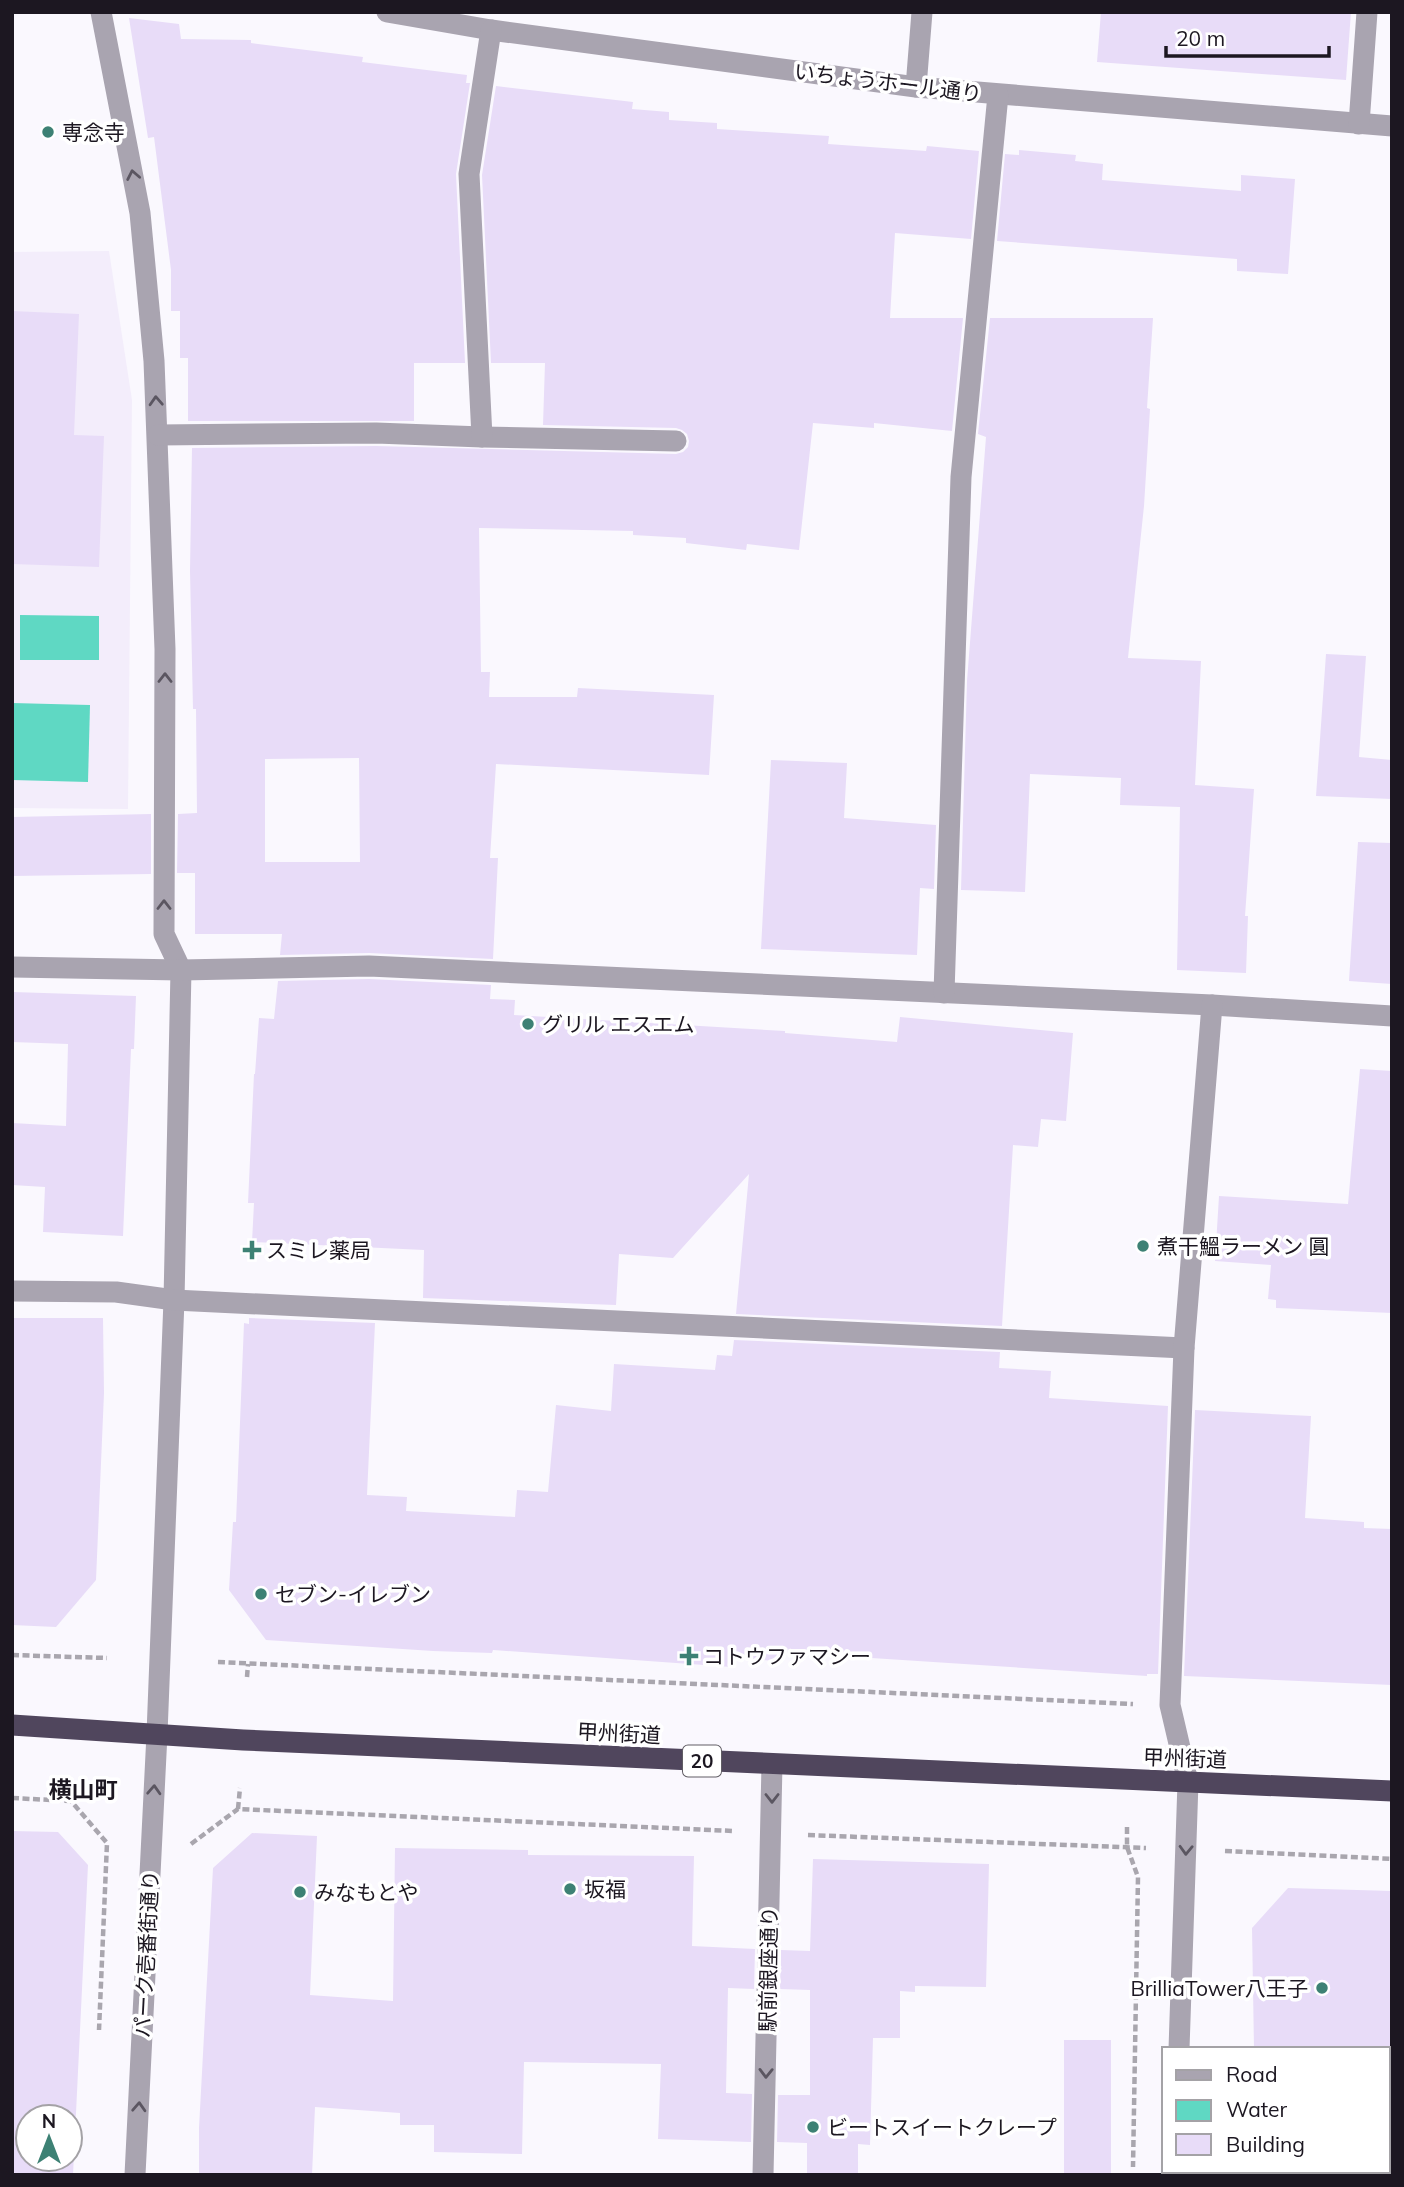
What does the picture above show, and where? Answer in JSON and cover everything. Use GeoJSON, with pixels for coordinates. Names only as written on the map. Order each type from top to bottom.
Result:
{"type":"FeatureCollection","features":[{"type":"Feature","properties":{"kind":"highway","name":"甲州街道"},"geometry":{"type":"LineString","coordinates":[[12,1725],[256,1741],[1392,1791]]}},
{"type":"Feature","properties":{"kind":"street"},"geometry":{"type":"LineString","coordinates":[[101,12],[140,213],[154,361],[165,649],[164,934],[181,970]]}},
{"type":"Feature","properties":{"kind":"street","name":"いちょうホール通り"},"geometry":{"type":"LineString","coordinates":[[387,12],[491,30],[916,87],[1392,126]]}},
{"type":"Feature","properties":{"kind":"street"},"geometry":{"type":"LineString","coordinates":[[916,87],[922,12]]}},
{"type":"Feature","properties":{"kind":"street"},"geometry":{"type":"LineString","coordinates":[[1359,124],[1367,12]]}},
{"type":"Feature","properties":{"kind":"street"},"geometry":{"type":"LineString","coordinates":[[482,437],[469,174],[491,30]]}},
{"type":"Feature","properties":{"kind":"street"},"geometry":{"type":"LineString","coordinates":[[944,993],[961,477],[998,95]]}},
{"type":"Feature","properties":{"kind":"street"},"geometry":{"type":"LineString","coordinates":[[158,435],[376,433],[676,441]]}},
{"type":"Feature","properties":{"kind":"street"},"geometry":{"type":"LineString","coordinates":[[12,967],[181,970],[369,966],[1212,1005],[1392,1016]]}},
{"type":"Feature","properties":{"kind":"street","name":"パーク壱番街通り"},"geometry":{"type":"LineString","coordinates":[[135,2175],[157,1734],[174,1300],[181,970]]}},
{"type":"Feature","properties":{"kind":"street"},"geometry":{"type":"LineString","coordinates":[[1179,2047],[1188,1782],[1170,1705],[1184,1348],[1212,1005]]}},
{"type":"Feature","properties":{"kind":"street"},"geometry":{"type":"LineString","coordinates":[[12,1292],[116,1292],[174,1300],[1184,1348]]}},
{"type":"Feature","properties":{"kind":"street","name":"駅前銀座通り"},"geometry":{"type":"LineString","coordinates":[[763,2175],[772,1764]]}},
{"type":"Feature","properties":{"kind":"path"},"geometry":{"type":"LineString","coordinates":[[12,1655],[107,1658]]}},
{"type":"Feature","properties":{"kind":"path"},"geometry":{"type":"LineString","coordinates":[[218,1662],[1130,1703]]}},
{"type":"Feature","properties":{"kind":"path"},"geometry":{"type":"LineString","coordinates":[[247,1677],[248,1664]]}},
{"type":"Feature","properties":{"kind":"path"},"geometry":{"type":"LineString","coordinates":[[71,1785],[71,1801],[107,1843],[99,2036]]}},
{"type":"Feature","properties":{"kind":"path"},"geometry":{"type":"LineString","coordinates":[[240,1788],[238,1809],[744,1831]]}},
{"type":"Feature","properties":{"kind":"path"},"geometry":{"type":"LineString","coordinates":[[12,1798],[71,1801]]}},
{"type":"Feature","properties":{"kind":"path"},"geometry":{"type":"LineString","coordinates":[[1127,1827],[1127,1847],[1138,1877],[1133,2175]]}},
{"type":"Feature","properties":{"kind":"path"},"geometry":{"type":"LineString","coordinates":[[797,1835],[1127,1847]]}},
{"type":"Feature","properties":{"kind":"path"},"geometry":{"type":"LineString","coordinates":[[1225,1851],[1392,1859]]}},
{"type":"Feature","properties":{"kind":"shaded area"},"geometry":{"type":"Polygon","coordinates":[[[109,251],[132,400],[128,809],[12,808],[12,252],[109,251]]]}},
{"type":"Feature","properties":{"kind":"water"},"geometry":{"type":"Polygon","coordinates":[[[20,615],[99,616],[99,660],[20,660],[20,615]]]}},
{"type":"Feature","properties":{"kind":"water"},"geometry":{"type":"Polygon","coordinates":[[[12,703],[90,705],[88,782],[12,780],[12,703]]]}},
{"type":"Feature","properties":{"kind":"building"},"geometry":{"type":"Polygon","coordinates":[[[1101,12],[1351,12],[1346,80],[1097,62],[1101,12]]]}},
{"type":"Feature","properties":{"kind":"building"},"geometry":{"type":"Polygon","coordinates":[[[129,18],[179,24],[181,39],[251,40],[251,43],[363,57],[362,62],[467,75],[466,83],[470,83],[456,174],[465,363],[414,363],[414,421],[188,421],[188,358],[180,358],[180,311],[171,311],[171,270],[154,137],[148,138],[129,18]]]}},
{"type":"Feature","properties":{"kind":"building"},"geometry":{"type":"Polygon","coordinates":[[[496,86],[633,102],[632,109],[669,112],[669,120],[717,123],[717,129],[829,136],[828,144],[926,151],[927,146],[979,151],[971,239],[895,233],[890,318],[963,318],[952,431],[874,423],[874,428],[813,423],[799,550],[747,544],[746,550],[686,543],[686,538],[633,535],[633,531],[479,528],[481,672],[490,672],[489,697],[577,697],[578,688],[714,695],[709,775],[496,764],[490,858],[498,858],[493,959],[369,953],[280,955],[282,934],[195,934],[195,873],[177,873],[178,814],[197,813],[190,571],[192,448],[376,446],[676,454],[688,447],[687,434],[676,428],[543,425],[545,363],[491,363],[482,175],[496,86]],[[359,758],[265,759],[265,862],[360,862],[359,758]]]}},
{"type":"Feature","properties":{"kind":"building"},"geometry":{"type":"Polygon","coordinates":[[[1019,150],[1076,155],[1075,161],[1103,164],[1102,180],[1241,191],[1241,175],[1295,179],[1288,274],[1237,271],[1237,259],[997,241],[1005,154],[1019,155],[1019,150]]]}},
{"type":"Feature","properties":{"kind":"building"},"geometry":{"type":"Polygon","coordinates":[[[12,311],[79,314],[74,435],[104,436],[99,567],[12,564],[12,311]]]}},
{"type":"Feature","properties":{"kind":"building"},"geometry":{"type":"Polygon","coordinates":[[[990,318],[1153,318],[1144,506],[1128,658],[1201,661],[1195,785],[1254,789],[1245,916],[1248,916],[1246,973],[1177,970],[1180,807],[1120,805],[1121,778],[1030,774],[1025,892],[961,890],[967,681],[986,437],[978,434],[990,318]]]}},
{"type":"Feature","properties":{"kind":"building"},"geometry":{"type":"Polygon","coordinates":[[[1326,654],[1366,656],[1359,757],[1392,760],[1392,799],[1316,796],[1326,654]]]}},
{"type":"Feature","properties":{"kind":"building"},"geometry":{"type":"Polygon","coordinates":[[[771,760],[847,763],[844,818],[936,825],[934,889],[920,888],[917,955],[761,949],[771,760]]]}},
{"type":"Feature","properties":{"kind":"building"},"geometry":{"type":"Polygon","coordinates":[[[151,814],[151,874],[12,876],[12,817],[151,814]]]}},
{"type":"Feature","properties":{"kind":"building"},"geometry":{"type":"Polygon","coordinates":[[[1358,842],[1392,843],[1392,984],[1349,981],[1358,842]]]}},
{"type":"Feature","properties":{"kind":"building"},"geometry":{"type":"Polygon","coordinates":[[[369,979],[491,985],[490,999],[515,1000],[514,1015],[785,1031],[897,1042],[900,1017],[1073,1033],[1066,1121],[1041,1119],[1038,1147],[1013,1145],[1002,1326],[736,1314],[749,1174],[673,1258],[619,1254],[616,1305],[423,1298],[424,1250],[252,1242],[254,1203],[248,1203],[259,1018],[274,1019],[278,981],[369,979]]]}},
{"type":"Feature","properties":{"kind":"building"},"geometry":{"type":"Polygon","coordinates":[[[13,992],[136,996],[134,1049],[131,1049],[123,1236],[43,1232],[45,1187],[12,1185],[12,1123],[66,1126],[68,1044],[12,1042],[13,992]]]}},
{"type":"Feature","properties":{"kind":"building"},"geometry":{"type":"Polygon","coordinates":[[[1360,1069],[1392,1071],[1392,1313],[1276,1308],[1276,1300],[1268,1299],[1271,1265],[1215,1261],[1219,1196],[1348,1204],[1360,1069]]]}},
{"type":"Feature","properties":{"kind":"building"},"geometry":{"type":"Polygon","coordinates":[[[12,1318],[103,1318],[104,1393],[96,1580],[56,1627],[12,1625],[12,1318]]]}},
{"type":"Feature","properties":{"kind":"building"},"geometry":{"type":"Polygon","coordinates":[[[249,1318],[375,1323],[367,1495],[407,1497],[406,1511],[515,1517],[517,1490],[548,1492],[556,1405],[611,1411],[614,1364],[715,1370],[717,1355],[732,1356],[734,1340],[1000,1352],[999,1368],[1051,1371],[1049,1398],[1168,1406],[1158,1674],[1147,1676],[779,1652],[778,1661],[733,1658],[732,1667],[493,1650],[492,1653],[433,1651],[266,1640],[229,1590],[233,1522],[236,1522],[244,1323],[249,1324],[249,1318]]]}},
{"type":"Feature","properties":{"kind":"building"},"geometry":{"type":"Polygon","coordinates":[[[1195,1410],[1311,1416],[1305,1518],[1364,1522],[1364,1528],[1392,1529],[1392,1685],[1184,1676],[1195,1410]]]}},
{"type":"Feature","properties":{"kind":"building"},"geometry":{"type":"Polygon","coordinates":[[[12,1831],[58,1832],[88,1865],[76,2103],[14,2103],[14,2173],[73,2175],[12,2175],[12,1831]]]}},
{"type":"Feature","properties":{"kind":"building"},"geometry":{"type":"Polygon","coordinates":[[[252,1833],[317,1836],[310,1995],[393,2001],[395,1848],[528,1850],[528,1855],[694,1856],[692,1946],[755,1949],[754,1989],[728,1988],[726,2093],[752,2094],[751,2142],[658,2139],[661,2064],[524,2062],[522,2154],[434,2152],[434,2125],[400,2125],[400,2113],[315,2107],[312,2175],[199,2175],[199,2128],[213,1868],[252,1833]]]}},
{"type":"Feature","properties":{"kind":"building"},"geometry":{"type":"Polygon","coordinates":[[[813,1859],[989,1864],[986,1987],[915,1986],[915,1992],[900,1991],[900,2038],[873,2038],[870,2145],[858,2144],[858,2175],[807,2175],[807,2143],[777,2142],[778,2095],[810,2095],[810,1990],[780,1989],[781,1950],[810,1951],[813,1859]]]}},
{"type":"Feature","properties":{"kind":"building","name":"BrilliaTower八王子"},"geometry":{"type":"Polygon","coordinates":[[[1288,1888],[1392,1891],[1392,2049],[1254,2047],[1252,1928],[1288,1888]]]}},
{"type":"Feature","properties":{"kind":"building"},"geometry":{"type":"Polygon","coordinates":[[[1064,2040],[1111,2040],[1111,2175],[1064,2175],[1064,2040]]]}},
{"type":"Feature","properties":{"kind":"place","name":"専念寺"},"geometry":{"type":"Point","coordinates":[48,132]}},
{"type":"Feature","properties":{"kind":"place","name":"グリル エスエム"},"geometry":{"type":"Point","coordinates":[528,1024]}},
{"type":"Feature","properties":{"kind":"place","name":"煮干鰮ラーメン 圓"},"geometry":{"type":"Point","coordinates":[1143,1246]}},
{"type":"Feature","properties":{"kind":"place","name":"スミレ薬局"},"geometry":{"type":"Point","coordinates":[252,1250]}},
{"type":"Feature","properties":{"kind":"place","name":"セブン-イレブン"},"geometry":{"type":"Point","coordinates":[261,1594]}},
{"type":"Feature","properties":{"kind":"place","name":"コトウファマシー"},"geometry":{"type":"Point","coordinates":[689,1656]}},
{"type":"Feature","properties":{"kind":"place","name":"坂福"},"geometry":{"type":"Point","coordinates":[570,1889]}},
{"type":"Feature","properties":{"kind":"place","name":"みなもとや"},"geometry":{"type":"Point","coordinates":[300,1892]}},
{"type":"Feature","properties":{"kind":"place","name":"BrilliaTower八王子"},"geometry":{"type":"Point","coordinates":[1322,1988]}},
{"type":"Feature","properties":{"kind":"place","name":"ビートスイートクレープ"},"geometry":{"type":"Point","coordinates":[813,2127]}},
{"type":"Feature","properties":{"kind":"district","name":"横山町"},"geometry":{"type":"Point","coordinates":[83,1789]}}]}
